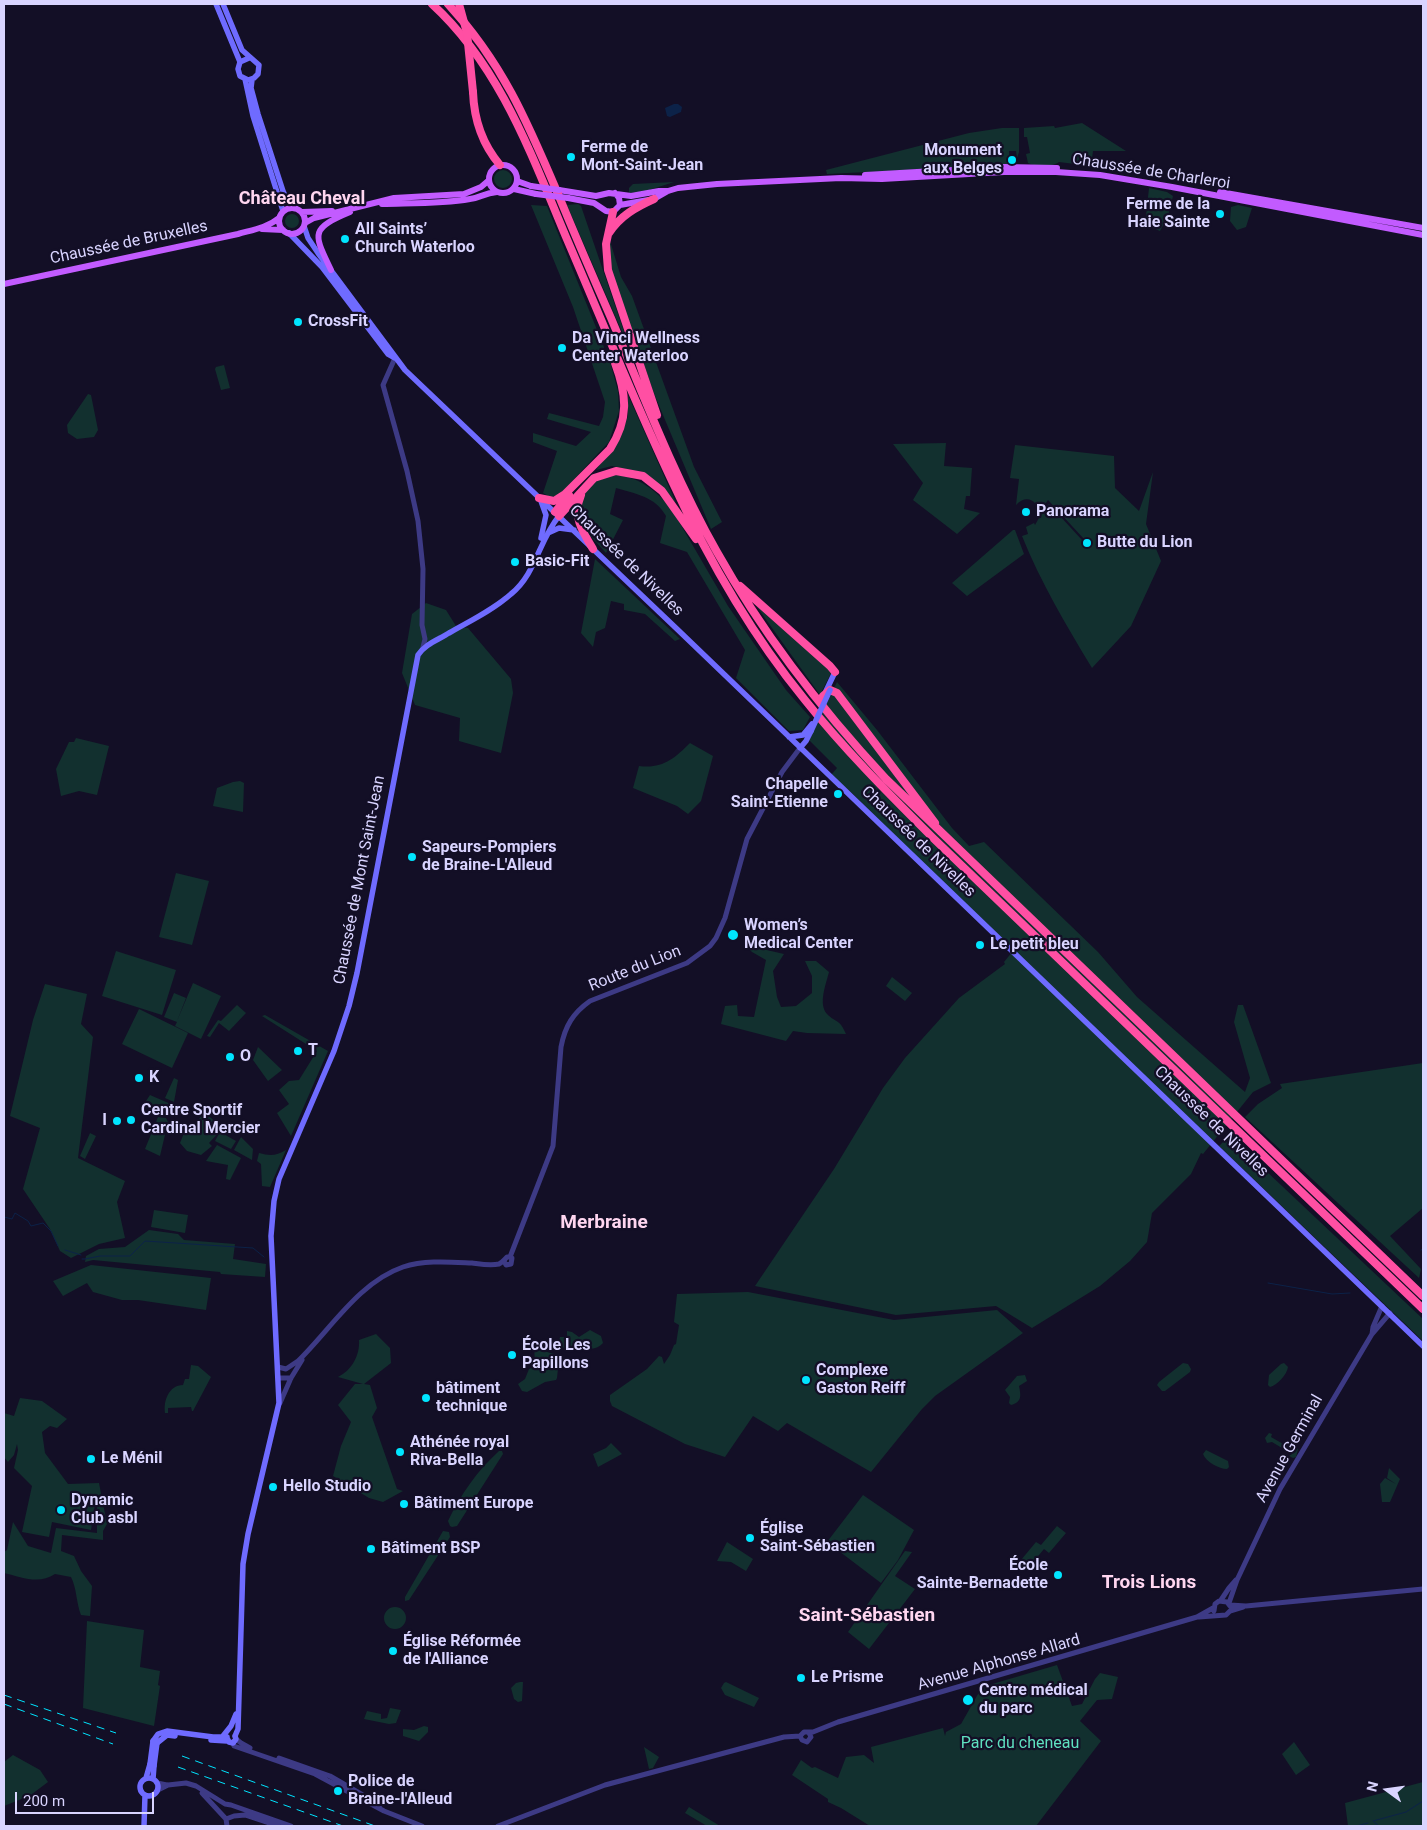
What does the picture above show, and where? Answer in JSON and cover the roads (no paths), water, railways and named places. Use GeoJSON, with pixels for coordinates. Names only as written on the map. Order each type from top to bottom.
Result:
{"type":"FeatureCollection","features":[{"type":"Feature","properties":{"kind":"highway"},"geometry":{"type":"LineString","coordinates":[[432,4],[469,43],[506,100],[538,167],[609,338],[666,468],[702,543],[726,586],[761,641],[804,699],[842,745],[880,785],[1423,1308]]}},
{"type":"Feature","properties":{"kind":"highway"},"geometry":{"type":"LineString","coordinates":[[448,4],[475,34],[495,62],[515,97],[660,434],[716,551],[769,637],[811,694],[849,740],[886,779],[1423,1296]]}},
{"type":"Feature","properties":{"kind":"highway"},"geometry":{"type":"LineString","coordinates":[[459,4],[467,33],[476,118],[481,135],[490,154],[500,165]]}},
{"type":"Feature","properties":{"kind":"highway"},"geometry":{"type":"LineString","coordinates":[[606,237],[616,223],[631,210],[654,199]]}},
{"type":"Feature","properties":{"kind":"highway"},"geometry":{"type":"LineString","coordinates":[[613,212],[606,237],[605,255],[608,270],[659,420],[660,434]]}},
{"type":"Feature","properties":{"kind":"highway"},"geometry":{"type":"LineString","coordinates":[[539,498],[554,501],[565,494],[610,449],[620,431],[624,416],[624,394],[610,351],[609,338]]}},
{"type":"Feature","properties":{"kind":"highway"},"geometry":{"type":"LineString","coordinates":[[557,514],[594,478],[616,470],[643,476],[662,491],[695,538],[702,543]]}},
{"type":"Feature","properties":{"kind":"highway"},"geometry":{"type":"LineString","coordinates":[[557,514],[584,476]]}},
{"type":"Feature","properties":{"kind":"highway"},"geometry":{"type":"LineString","coordinates":[[583,488],[577,504],[576,517],[582,532],[593,549]]}},
{"type":"Feature","properties":{"kind":"highway"},"geometry":{"type":"LineString","coordinates":[[734,582],[835,672]]}},
{"type":"Feature","properties":{"kind":"highway"},"geometry":{"type":"LineString","coordinates":[[826,693],[836,693],[850,709],[930,815],[940,832]]}},
{"type":"Feature","properties":{"kind":"main road"},"geometry":{"type":"LineString","coordinates":[[218,4],[231,26],[239,46],[249,58],[255,60],[260,68],[258,74],[249,80]]}},
{"type":"Feature","properties":{"kind":"main road"},"geometry":{"type":"LineString","coordinates":[[218,4],[240,62],[238,73],[249,80],[258,114],[286,198],[294,208],[302,212],[340,211]]}},
{"type":"Feature","properties":{"kind":"main road"},"geometry":{"type":"LineString","coordinates":[[240,62],[249,58]]}},
{"type":"Feature","properties":{"kind":"main road"},"geometry":{"type":"LineString","coordinates":[[249,80],[253,116],[283,211]]}},
{"type":"Feature","properties":{"kind":"main road"},"geometry":{"type":"LineString","coordinates":[[260,228],[299,232],[304,225],[314,218],[394,198],[464,194],[482,187],[488,181],[490,172],[500,165],[512,169],[517,181],[514,188],[507,193],[485,193],[473,199],[371,204]]}},
{"type":"Feature","properties":{"kind":"main road","name":"Chaussée de Charleroi"},"geometry":{"type":"LineString","coordinates":[[614,194],[645,195],[659,191],[717,184],[841,178],[878,174],[1044,168],[1100,171],[1423,228]]}},
{"type":"Feature","properties":{"kind":"main road","name":"Chaussée de Charleroi"},"geometry":{"type":"LineString","coordinates":[[841,178],[882,179],[1004,172],[1056,172],[1100,175],[1216,195],[1423,235]]}},
{"type":"Feature","properties":{"kind":"main road"},"geometry":{"type":"LineString","coordinates":[[488,181],[491,188],[497,192]]}},
{"type":"Feature","properties":{"kind":"main road"},"geometry":{"type":"LineString","coordinates":[[514,188],[536,194],[594,203],[613,212],[620,205],[619,198],[614,194],[609,193],[596,196],[531,186],[517,181]]}},
{"type":"Feature","properties":{"kind":"main road","name":"Chaussée de Charleroi"},"geometry":{"type":"LineString","coordinates":[[620,205],[654,199],[668,191]]}},
{"type":"Feature","properties":{"kind":"main road"},"geometry":{"type":"LineString","coordinates":[[603,208],[601,200],[604,195]]}},
{"type":"Feature","properties":{"kind":"main road"},"geometry":{"type":"LineString","coordinates":[[332,270],[319,246],[320,229],[328,221],[363,206]]}},
{"type":"Feature","properties":{"kind":"main road"},"geometry":{"type":"LineString","coordinates":[[260,228],[273,223],[283,211],[294,208]]}},
{"type":"Feature","properties":{"kind":"main road"},"geometry":{"type":"LineString","coordinates":[[302,212],[304,215],[304,225]]}},
{"type":"Feature","properties":{"kind":"main road"},"geometry":{"type":"LineString","coordinates":[[279,218],[281,227],[286,232]]}},
{"type":"Feature","properties":{"kind":"main road","name":"Chaussée de Nivelles"},"geometry":{"type":"LineString","coordinates":[[304,225],[308,238],[395,358],[411,376],[574,530],[1423,1346]]}},
{"type":"Feature","properties":{"kind":"main road","name":"Chaussée de Bruxelles"},"geometry":{"type":"LineString","coordinates":[[4,284],[260,228]]}},
{"type":"Feature","properties":{"kind":"main road","name":"Chaussée de Nivelles"},"geometry":{"type":"LineString","coordinates":[[286,232],[322,267],[388,354],[395,358]]}},
{"type":"Feature","properties":{"kind":"main road"},"geometry":{"type":"LineString","coordinates":[[539,498],[546,511],[540,547]]}},
{"type":"Feature","properties":{"kind":"main road"},"geometry":{"type":"LineString","coordinates":[[545,525],[557,514]]}},
{"type":"Feature","properties":{"kind":"main road"},"geometry":{"type":"LineString","coordinates":[[424,647],[469,622],[511,595],[526,578],[557,514]]}},
{"type":"Feature","properties":{"kind":"main road"},"geometry":{"type":"LineString","coordinates":[[546,534],[559,528],[574,530]]}},
{"type":"Feature","properties":{"kind":"main road","name":"Chaussée de Mont Saint-Jean"},"geometry":{"type":"LineString","coordinates":[[230,1738],[238,1729],[237,1712],[243,1564],[251,1522],[280,1403],[271,1236],[275,1194],[291,1151],[331,1058],[349,1006],[357,974],[418,655],[424,647]]}},
{"type":"Feature","properties":{"kind":"main road","name":"Route du Lion"},"geometry":{"type":"LineString","coordinates":[[800,748],[806,741],[835,672]]}},
{"type":"Feature","properties":{"kind":"main road"},"geometry":{"type":"LineString","coordinates":[[789,737],[803,735],[811,728]]}},
{"type":"Feature","properties":{"kind":"main road"},"geometry":{"type":"LineString","coordinates":[[152,1780],[142,1781],[140,1786],[141,1792],[147,1796],[155,1794],[158,1790],[152,1780],[155,1742],[170,1735],[222,1742],[230,1738],[231,1726],[237,1712]]}},
{"type":"Feature","properties":{"kind":"main road"},"geometry":{"type":"LineString","coordinates":[[144,1826],[147,1796]]}},
{"type":"Feature","properties":{"kind":"street","name":"Chaussée de Mont Saint-Jean"},"geometry":{"type":"LineString","coordinates":[[395,358],[384,382],[418,521],[423,570],[422,625],[425,639],[424,647]]}},
{"type":"Feature","properties":{"kind":"street","name":"Route du Lion"},"geometry":{"type":"LineString","coordinates":[[278,1367],[286,1369],[298,1361],[360,1295],[384,1275],[405,1266],[424,1263],[491,1264],[504,1261],[506,1265],[511,1264],[512,1258],[510,1256],[553,1146],[561,1047],[568,1024],[579,1009],[590,1002],[687,963],[710,946],[716,938],[725,918],[747,839],[782,772],[800,748]]}},
{"type":"Feature","properties":{"kind":"street","name":"Avenue Germinal"},"geometry":{"type":"LineString","coordinates":[[1372,1334],[1382,1306]]}},
{"type":"Feature","properties":{"kind":"street","name":"Avenue Germinal"},"geometry":{"type":"LineString","coordinates":[[1230,1606],[1237,1580],[1283,1484],[1372,1334],[1390,1313]]}},
{"type":"Feature","properties":{"kind":"street","name":"Route du Lion"},"geometry":{"type":"LineString","coordinates":[[280,1403],[290,1378],[310,1349]]}},
{"type":"Feature","properties":{"kind":"street"},"geometry":{"type":"LineString","coordinates":[[279,1378],[290,1378]]}},
{"type":"Feature","properties":{"kind":"street","name":"Avenue Germinal"},"geometry":{"type":"LineString","coordinates":[[1221,1600],[1237,1580]]}},
{"type":"Feature","properties":{"kind":"street"},"geometry":{"type":"LineString","coordinates":[[1230,1606],[1226,1615],[1217,1615],[1214,1608],[1217,1602],[1221,1600],[1230,1606],[1246,1606],[1423,1589]]}},
{"type":"Feature","properties":{"kind":"street","name":"Avenue Alphonse Allard"},"geometry":{"type":"LineString","coordinates":[[1196,1618],[1214,1608]]}},
{"type":"Feature","properties":{"kind":"street","name":"Avenue Alphonse Allard"},"geometry":{"type":"LineString","coordinates":[[498,1826],[606,1785],[784,1737],[800,1736],[804,1732],[809,1733],[838,1722],[1196,1618],[1217,1615]]}},
{"type":"Feature","properties":{"kind":"street"},"geometry":{"type":"LineString","coordinates":[[230,1738],[234,1746],[315,1774],[384,1811],[422,1826]]}},
{"type":"Feature","properties":{"kind":"street"},"geometry":{"type":"LineString","coordinates":[[152,1780],[168,1785]]}},
{"type":"Feature","properties":{"kind":"street"},"geometry":{"type":"LineString","coordinates":[[158,1790],[168,1785],[186,1783],[225,1804],[266,1822],[291,1826]]}},
{"type":"Feature","properties":{"kind":"street"},"geometry":{"type":"LineString","coordinates":[[200,1789],[226,1818],[227,1826]]}},
{"type":"Feature","properties":{"kind":"street"},"geometry":{"type":"LineString","coordinates":[[221,1814],[221,1808],[225,1804]]}},
{"type":"Feature","properties":{"kind":"street"},"geometry":{"type":"LineString","coordinates":[[233,1807],[235,1811],[234,1816]]}},
{"type":"Feature","properties":{"kind":"street"},"geometry":{"type":"LineString","coordinates":[[226,1818],[245,1815],[278,1826]]}},
{"type":"Feature","properties":{"kind":"water"},"geometry":{"type":"Polygon","coordinates":[[[674,104],[682,107],[681,112],[670,117],[667,116],[665,108],[674,104]]]}},
{"type":"Feature","properties":{"kind":"waterway"},"geometry":{"type":"LineString","coordinates":[[4,1217],[12,1219],[15,1213],[28,1221],[31,1226],[43,1223],[51,1231],[58,1246]]}},
{"type":"Feature","properties":{"kind":"waterway"},"geometry":{"type":"LineString","coordinates":[[82,1259],[100,1256],[130,1256],[145,1241],[253,1248],[264,1257]]}},
{"type":"Feature","properties":{"kind":"waterway"},"geometry":{"type":"LineString","coordinates":[[65,1250],[81,1255]]}},
{"type":"Feature","properties":{"kind":"waterway"},"geometry":{"type":"LineString","coordinates":[[1268,1283],[1332,1294],[1350,1293]]}},
{"type":"Feature","properties":{"kind":"waterway"},"geometry":{"type":"LineString","coordinates":[[1373,1821],[1406,1812],[1423,1801]]}},
{"type":"Feature","properties":{"kind":"waterway"},"geometry":{"type":"LineString","coordinates":[[1374,1822],[1379,1826]]}},
{"type":"Feature","properties":{"kind":"waterway"},"geometry":{"type":"LineString","coordinates":[[1356,1826],[1368,1823]]}},
{"type":"Feature","properties":{"kind":"railway"},"geometry":{"type":"LineString","coordinates":[[4,1695],[116,1733]]}},
{"type":"Feature","properties":{"kind":"railway"},"geometry":{"type":"LineString","coordinates":[[4,1704],[113,1744]]}},
{"type":"Feature","properties":{"kind":"railway"},"geometry":{"type":"LineString","coordinates":[[182,1756],[375,1826]]}},
{"type":"Feature","properties":{"kind":"railway"},"geometry":{"type":"LineString","coordinates":[[178,1767],[343,1826]]}},
{"type":"Feature","properties":{"kind":"place","name":"Ferme de Mont-Saint-Jean"},"geometry":{"type":"Point","coordinates":[571,157]}},
{"type":"Feature","properties":{"kind":"place","name":"Monument aux Belges"},"geometry":{"type":"Point","coordinates":[1012,160]}},
{"type":"Feature","properties":{"kind":"place","name":"Ferme de la Haie Sainte"},"geometry":{"type":"Point","coordinates":[1220,214]}},
{"type":"Feature","properties":{"kind":"place","name":"All Saints’ Church Waterloo"},"geometry":{"type":"Point","coordinates":[345,239]}},
{"type":"Feature","properties":{"kind":"place","name":"CrossFit"},"geometry":{"type":"Point","coordinates":[298,322]}},
{"type":"Feature","properties":{"kind":"place","name":"Da Vinci Wellness Center Waterloo"},"geometry":{"type":"Point","coordinates":[562,348]}},
{"type":"Feature","properties":{"kind":"place","name":"Panorama"},"geometry":{"type":"Point","coordinates":[1026,512]}},
{"type":"Feature","properties":{"kind":"place","name":"Butte du Lion"},"geometry":{"type":"Point","coordinates":[1087,543]}},
{"type":"Feature","properties":{"kind":"place","name":"Basic-Fit"},"geometry":{"type":"Point","coordinates":[515,562]}},
{"type":"Feature","properties":{"kind":"place","name":"Chapelle Saint-Etienne"},"geometry":{"type":"Point","coordinates":[838,794]}},
{"type":"Feature","properties":{"kind":"place","name":"Sapeurs-Pompiers de Braine-L'Alleud"},"geometry":{"type":"Point","coordinates":[412,857]}},
{"type":"Feature","properties":{"kind":"place","name":"Women’s Medical Center"},"geometry":{"type":"Point","coordinates":[733,935]}},
{"type":"Feature","properties":{"kind":"place","name":"Le petit bleu"},"geometry":{"type":"Point","coordinates":[980,945]}},
{"type":"Feature","properties":{"kind":"place","name":"T"},"geometry":{"type":"Point","coordinates":[298,1051]}},
{"type":"Feature","properties":{"kind":"place","name":"O"},"geometry":{"type":"Point","coordinates":[230,1057]}},
{"type":"Feature","properties":{"kind":"place","name":"K"},"geometry":{"type":"Point","coordinates":[139,1078]}},
{"type":"Feature","properties":{"kind":"place","name":"Centre Sportif Cardinal Mercier"},"geometry":{"type":"Point","coordinates":[131,1120]}},
{"type":"Feature","properties":{"kind":"place","name":"I"},"geometry":{"type":"Point","coordinates":[117,1121]}},
{"type":"Feature","properties":{"kind":"place","name":"École Les Papillons"},"geometry":{"type":"Point","coordinates":[512,1355]}},
{"type":"Feature","properties":{"kind":"place","name":"Complexe Gaston Reiff"},"geometry":{"type":"Point","coordinates":[806,1380]}},
{"type":"Feature","properties":{"kind":"place","name":"bâtiment technique"},"geometry":{"type":"Point","coordinates":[426,1398]}},
{"type":"Feature","properties":{"kind":"place","name":"Athénée royal Riva-Bella"},"geometry":{"type":"Point","coordinates":[400,1452]}},
{"type":"Feature","properties":{"kind":"place","name":"Le Ménil"},"geometry":{"type":"Point","coordinates":[91,1459]}},
{"type":"Feature","properties":{"kind":"place","name":"Hello Studio"},"geometry":{"type":"Point","coordinates":[273,1487]}},
{"type":"Feature","properties":{"kind":"place","name":"Bâtiment Europe"},"geometry":{"type":"Point","coordinates":[404,1504]}},
{"type":"Feature","properties":{"kind":"place","name":"Dynamic Club asbl"},"geometry":{"type":"Point","coordinates":[61,1510]}},
{"type":"Feature","properties":{"kind":"place","name":"Église Saint-Sébastien"},"geometry":{"type":"Point","coordinates":[750,1538]}},
{"type":"Feature","properties":{"kind":"place","name":"Bâtiment BSP"},"geometry":{"type":"Point","coordinates":[371,1549]}},
{"type":"Feature","properties":{"kind":"place","name":"École Sainte-Bernadette"},"geometry":{"type":"Point","coordinates":[1058,1575]}},
{"type":"Feature","properties":{"kind":"place","name":"Église Réformée de l'Alliance"},"geometry":{"type":"Point","coordinates":[393,1651]}},
{"type":"Feature","properties":{"kind":"place","name":"Le Prisme"},"geometry":{"type":"Point","coordinates":[801,1678]}},
{"type":"Feature","properties":{"kind":"place","name":"Centre médical du parc"},"geometry":{"type":"Point","coordinates":[968,1700]}},
{"type":"Feature","properties":{"kind":"place","name":"Police de Braine-l'Alleud"},"geometry":{"type":"Point","coordinates":[338,1791]}},
{"type":"Feature","properties":{"kind":"district","name":"Château Cheval"},"geometry":{"type":"Point","coordinates":[302,199]}},
{"type":"Feature","properties":{"kind":"district","name":"Merbraine"},"geometry":{"type":"Point","coordinates":[604,1223]}},
{"type":"Feature","properties":{"kind":"district","name":"Trois Lions"},"geometry":{"type":"Point","coordinates":[1149,1583]}},
{"type":"Feature","properties":{"kind":"district","name":"Saint-Sébastien"},"geometry":{"type":"Point","coordinates":[867,1616]}},
{"type":"Feature","properties":{"kind":"park label","name":"Parc du cheneau"},"geometry":{"type":"Point","coordinates":[1020,1744]}}]}
